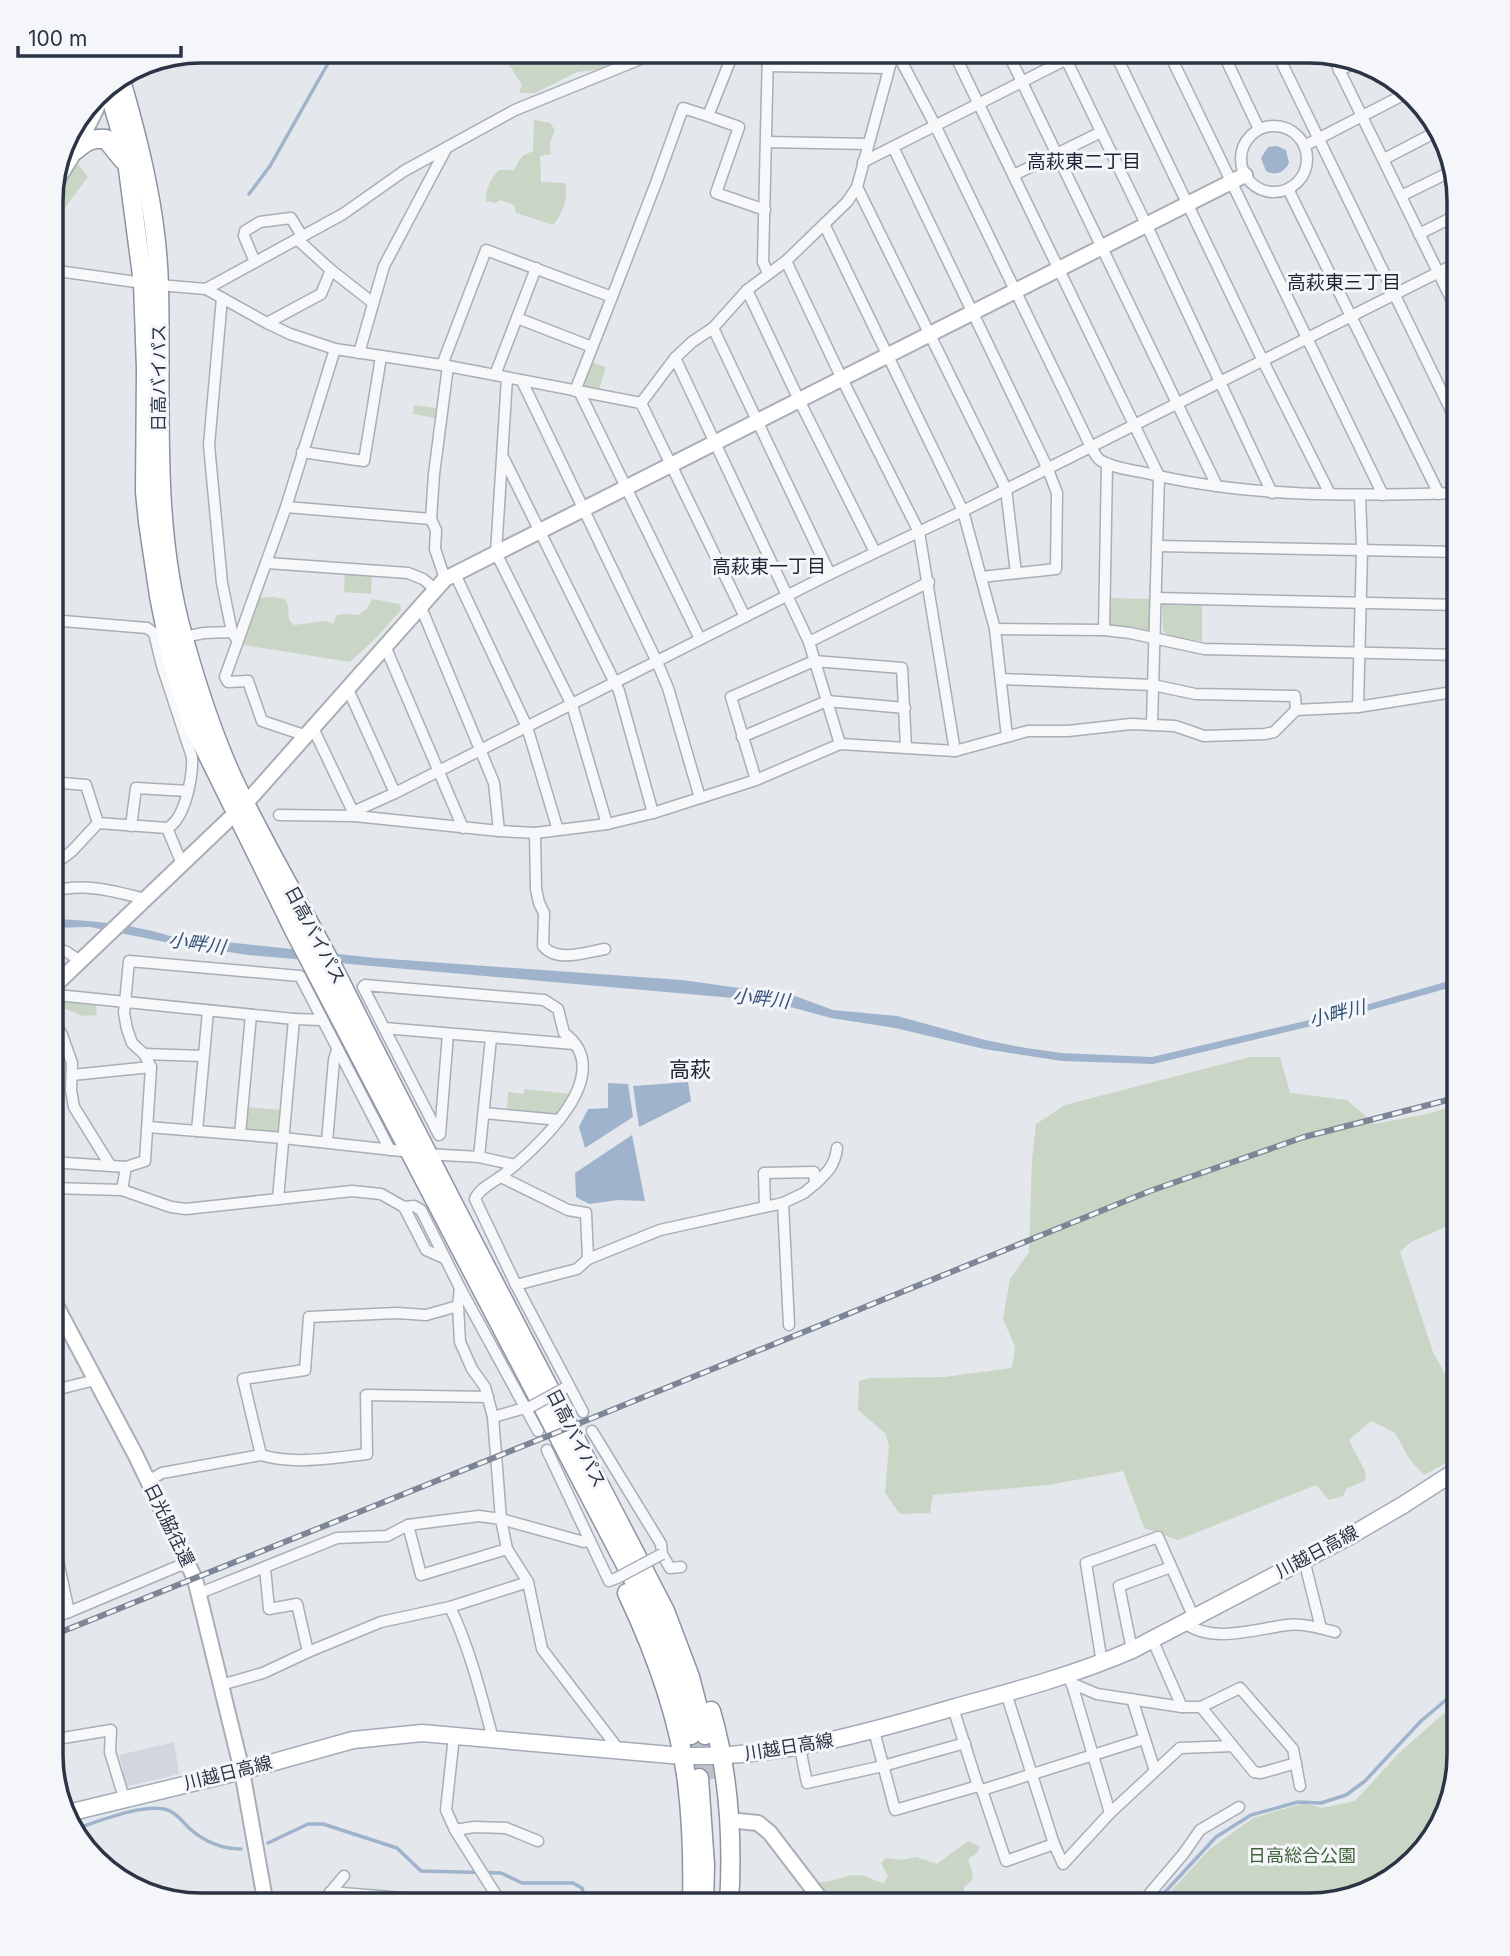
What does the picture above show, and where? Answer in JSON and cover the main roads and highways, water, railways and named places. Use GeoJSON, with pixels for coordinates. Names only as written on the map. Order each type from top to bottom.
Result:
{"type":"FeatureCollection","features":[{"type":"Feature","properties":{"kind":"highway","name":"日高バイパス"},"geometry":{"type":"LineString","coordinates":[[115,93],[141,155],[153,222],[146,369],[145,492],[159,596],[172,661],[192,723],[315,934],[430,1155],[565,1451]]}},
{"type":"Feature","properties":{"kind":"highway","name":"日高バイパス"},"geometry":{"type":"LineString","coordinates":[[113,95],[151,284],[162,524],[173,598],[208,716],[240,807],[295,932],[565,1451],[665,1611],[690,1677],[698,1735]]}},
{"type":"Feature","properties":{"kind":"highway"},"geometry":{"type":"LineString","coordinates":[[76,150],[86,141],[106,139],[128,169]]}},
{"type":"Feature","properties":{"kind":"highway"},"geometry":{"type":"LineString","coordinates":[[565,1451],[602,1541],[641,1622],[662,1679],[687,1779],[692,1893]]}},
{"type":"Feature","properties":{"kind":"highway"},"geometry":{"type":"LineString","coordinates":[[565,1451],[638,1535],[675,1606],[718,1733],[729,1820],[730,1893]]}},
{"type":"Feature","properties":{"kind":"highway"},"geometry":{"type":"LineString","coordinates":[[704,1893],[706,1778],[720,1863],[719,1893]]}},
{"type":"Feature","properties":{"kind":"main road","name":"川越日高線"},"geometry":{"type":"LineString","coordinates":[[75,1811],[124,1798],[144,1797],[353,1740],[422,1733],[682,1756],[722,1757],[800,1748],[874,1731],[1006,1693],[1070,1678],[1153,1641],[1404,1505],[1447,1476]]}},
{"type":"Feature","properties":{"kind":"water"},"geometry":{"type":"Polygon","coordinates":[[[1277,146],[1286,150],[1289,163],[1282,171],[1266,171],[1261,158],[1268,147],[1277,146]]]}},
{"type":"Feature","properties":{"kind":"water","name":"小畔川"},"geometry":{"type":"Polygon","coordinates":[[[63,919],[111,923],[170,936],[376,958],[682,980],[795,996],[833,1010],[897,1016],[985,1040],[1062,1053],[1152,1057],[1331,1015],[1447,981],[1447,988],[1332,1021],[1153,1064],[1062,1061],[984,1049],[895,1028],[831,1018],[768,1001],[248,955],[90,927],[63,928],[63,919]]]}},
{"type":"Feature","properties":{"kind":"water"},"geometry":{"type":"Polygon","coordinates":[[[688,1082],[691,1101],[639,1127],[633,1086],[688,1082]]]}},
{"type":"Feature","properties":{"kind":"water"},"geometry":{"type":"Polygon","coordinates":[[[608,1083],[628,1084],[633,1117],[585,1148],[579,1127],[588,1109],[608,1108],[608,1083]]]}},
{"type":"Feature","properties":{"kind":"water"},"geometry":{"type":"Polygon","coordinates":[[[632,1135],[645,1201],[618,1200],[589,1204],[576,1197],[575,1173],[632,1135]]]}},
{"type":"Feature","properties":{"kind":"waterway"},"geometry":{"type":"LineString","coordinates":[[249,194],[270,166],[328,63]]}},
{"type":"Feature","properties":{"kind":"waterway"},"geometry":{"type":"LineString","coordinates":[[1164,1893],[1216,1837],[1251,1815],[1298,1802],[1321,1803],[1346,1795],[1365,1781],[1421,1721],[1447,1699]]}},
{"type":"Feature","properties":{"kind":"waterway"},"geometry":{"type":"LineString","coordinates":[[83,1827],[122,1814],[160,1809],[173,1813],[207,1841],[227,1848],[241,1849]]}},
{"type":"Feature","properties":{"kind":"waterway"},"geometry":{"type":"LineString","coordinates":[[268,1843],[308,1824],[323,1824],[397,1848],[421,1871],[501,1873],[522,1883],[573,1883],[582,1888],[583,1893]]}},
{"type":"Feature","properties":{"kind":"tunnel"},"geometry":{"type":"LineString","coordinates":[[691,1735],[699,1778]]}},
{"type":"Feature","properties":{"kind":"tunnel"},"geometry":{"type":"LineString","coordinates":[[705,1735],[713,1779]]}},
{"type":"Feature","properties":{"kind":"railway"},"geometry":{"type":"LineString","coordinates":[[63,1631],[1150,1191],[1304,1137],[1447,1100]]}},
{"type":"Feature","properties":{"kind":"district","name":"高萩東二丁目"},"geometry":{"type":"Point","coordinates":[1084,161]}},
{"type":"Feature","properties":{"kind":"district","name":"高萩東三丁目"},"geometry":{"type":"Point","coordinates":[1344,282]}},
{"type":"Feature","properties":{"kind":"district","name":"高萩東一丁目"},"geometry":{"type":"Point","coordinates":[769,566]}},
{"type":"Feature","properties":{"kind":"district","name":"高萩"},"geometry":{"type":"Point","coordinates":[690,1070]}},
{"type":"Feature","properties":{"kind":"park label","name":"日高総合公園"},"geometry":{"type":"Point","coordinates":[1302,1856]}}]}
